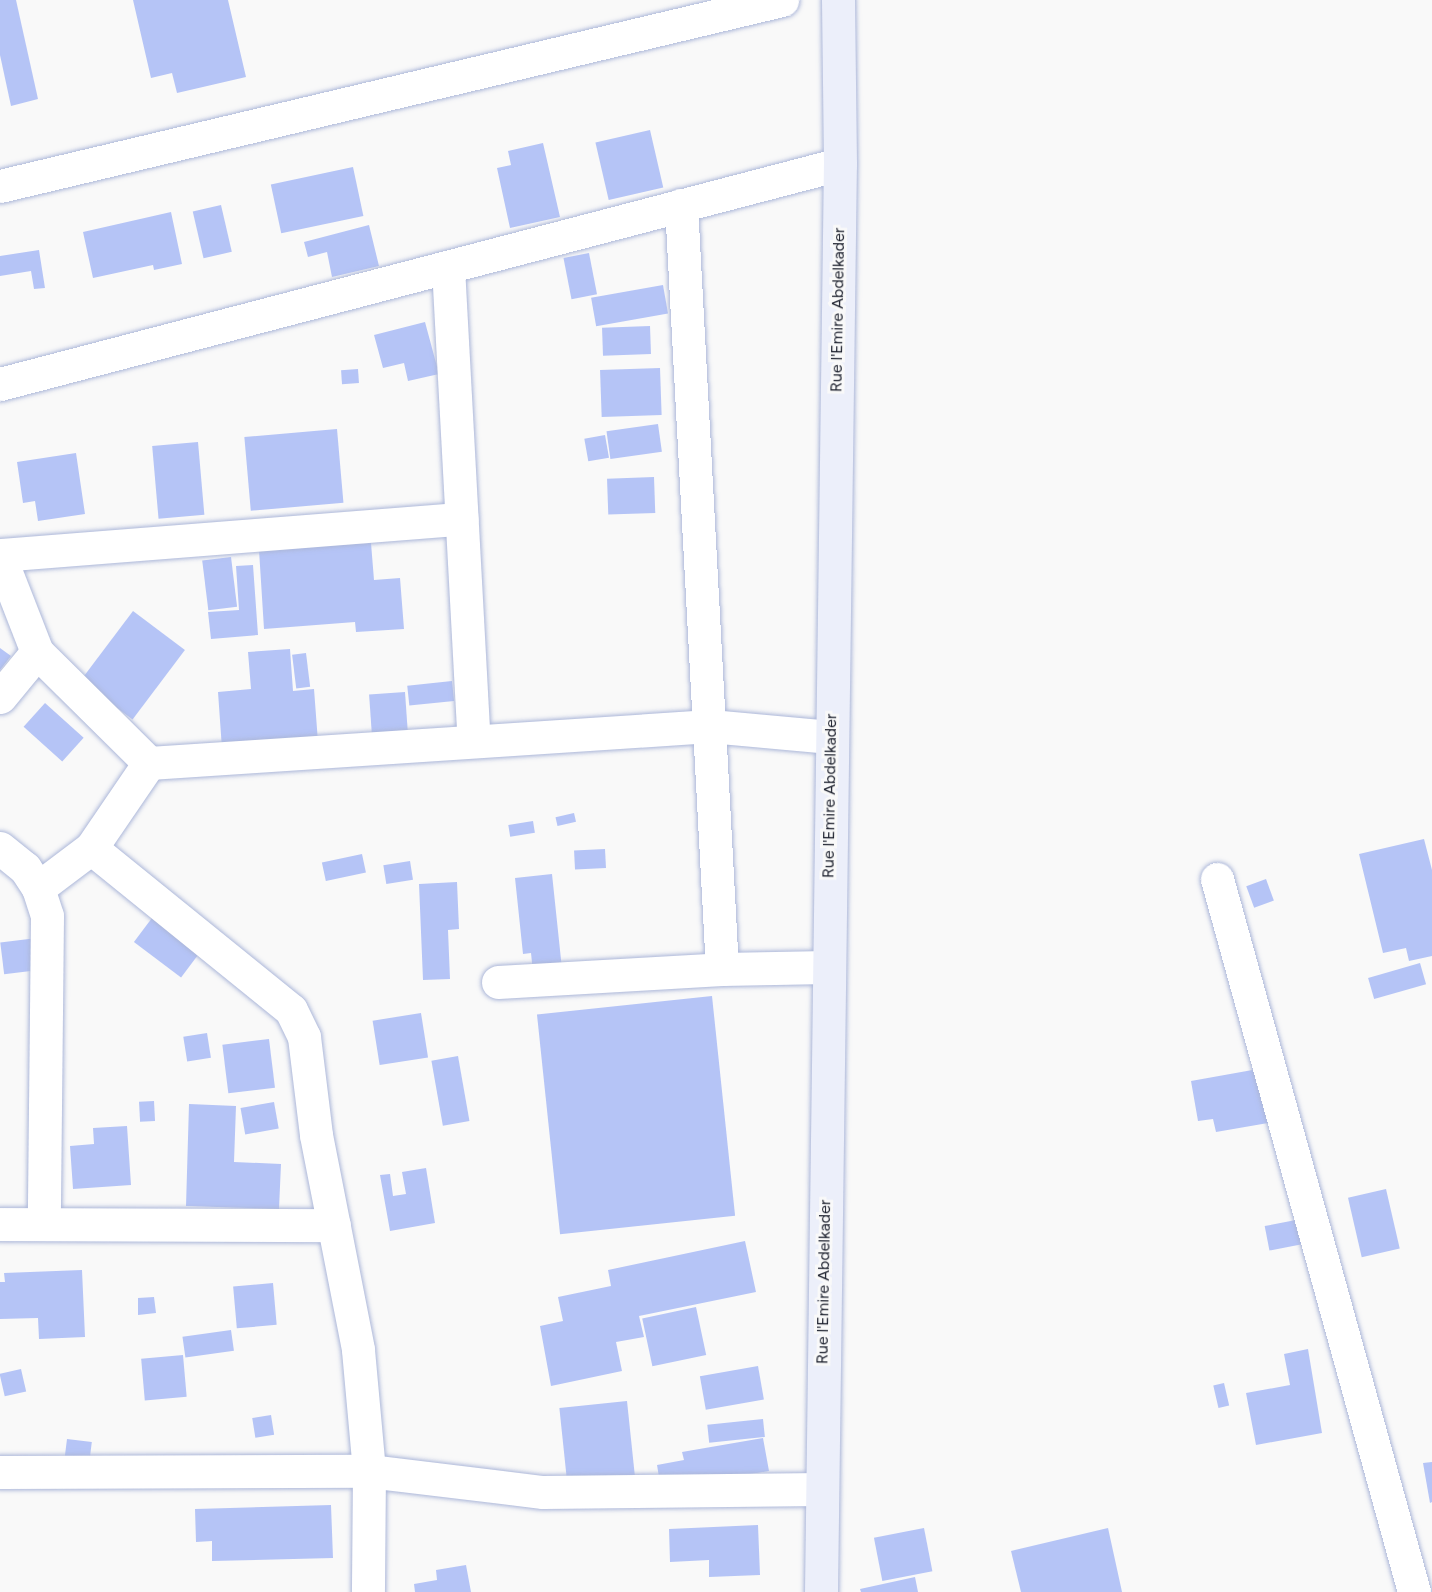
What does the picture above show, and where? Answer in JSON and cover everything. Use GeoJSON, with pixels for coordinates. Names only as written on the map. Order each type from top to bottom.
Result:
{"type":"FeatureCollection","features":[{"type":"Feature","properties":{"kind":"main road","name":"Rue l'Emire Abdelkader"},"geometry":{"type":"LineString","coordinates":[[821,1592],[830,737],[840,164],[838,0]]}},
{"type":"Feature","properties":{"kind":"street"},"geometry":{"type":"LineString","coordinates":[[0,186],[782,0]]}},
{"type":"Feature","properties":{"kind":"street"},"geometry":{"type":"LineString","coordinates":[[0,384],[840,164]]}},
{"type":"Feature","properties":{"kind":"street"},"geometry":{"type":"LineString","coordinates":[[681,205],[722,969]]}},
{"type":"Feature","properties":{"kind":"street"},"geometry":{"type":"LineString","coordinates":[[448,267],[474,740]]}},
{"type":"Feature","properties":{"kind":"street"},"geometry":{"type":"LineString","coordinates":[[462,519],[0,556],[36,652],[149,763],[710,726],[830,737]]}},
{"type":"Feature","properties":{"kind":"street"},"geometry":{"type":"LineString","coordinates":[[0,698],[36,652]]}},
{"type":"Feature","properties":{"kind":"street"},"geometry":{"type":"LineString","coordinates":[[38,888],[91,848],[149,763]]}},
{"type":"Feature","properties":{"kind":"street"},"geometry":{"type":"LineString","coordinates":[[0,848],[25,868],[38,888],[48,916],[45,1224]]}},
{"type":"Feature","properties":{"kind":"street"},"geometry":{"type":"LineString","coordinates":[[91,848],[291,1010],[304,1037],[316,1135],[358,1350],[369,1471],[368,1592]]}},
{"type":"Feature","properties":{"kind":"street"},"geometry":{"type":"LineString","coordinates":[[1216,879],[1414,1592]]}},
{"type":"Feature","properties":{"kind":"street"},"geometry":{"type":"LineString","coordinates":[[498,982],[722,969],[827,967]]}},
{"type":"Feature","properties":{"kind":"street"},"geometry":{"type":"LineString","coordinates":[[0,1224],[334,1225]]}},
{"type":"Feature","properties":{"kind":"street"},"geometry":{"type":"LineString","coordinates":[[0,1472],[369,1471],[543,1492],[822,1489]]}},
{"type":"Feature","properties":{"kind":"building"},"geometry":{"type":"Polygon","coordinates":[[[0,0],[16,0],[38,99],[11,106],[0,55],[0,0]]]}},
{"type":"Feature","properties":{"kind":"building"},"geometry":{"type":"Polygon","coordinates":[[[133,0],[228,0],[246,77],[177,93],[172,73],[151,78],[133,0]]]}},
{"type":"Feature","properties":{"kind":"building"},"geometry":{"type":"Polygon","coordinates":[[[650,130],[663,187],[609,200],[595,143],[650,130]]]}},
{"type":"Feature","properties":{"kind":"building"},"geometry":{"type":"Polygon","coordinates":[[[543,143],[560,217],[510,228],[497,168],[511,165],[508,151],[543,143]]]}},
{"type":"Feature","properties":{"kind":"building"},"geometry":{"type":"Polygon","coordinates":[[[353,167],[363,216],[281,233],[271,184],[353,167]]]}},
{"type":"Feature","properties":{"kind":"building"},"geometry":{"type":"Polygon","coordinates":[[[221,205],[232,252],[204,258],[193,212],[221,205]]]}},
{"type":"Feature","properties":{"kind":"building"},"geometry":{"type":"Polygon","coordinates":[[[171,212],[182,264],[154,270],[153,265],[93,278],[83,232],[171,212]]]}},
{"type":"Feature","properties":{"kind":"building"},"geometry":{"type":"Polygon","coordinates":[[[369,225],[379,266],[332,277],[327,252],[308,257],[304,242],[369,225]]]}},
{"type":"Feature","properties":{"kind":"building"},"geometry":{"type":"Polygon","coordinates":[[[39,250],[45,288],[34,289],[31,271],[0,276],[0,256],[39,250]]]}},
{"type":"Feature","properties":{"kind":"building"},"geometry":{"type":"Polygon","coordinates":[[[589,253],[597,294],[571,299],[563,258],[589,253]]]}},
{"type":"Feature","properties":{"kind":"building"},"geometry":{"type":"Polygon","coordinates":[[[663,285],[668,314],[596,326],[591,298],[663,285]]]}},
{"type":"Feature","properties":{"kind":"building"},"geometry":{"type":"Polygon","coordinates":[[[425,322],[439,374],[408,381],[404,363],[383,368],[374,335],[425,322]]]}},
{"type":"Feature","properties":{"kind":"building"},"geometry":{"type":"Polygon","coordinates":[[[650,326],[651,354],[603,356],[602,328],[650,326]]]}},
{"type":"Feature","properties":{"kind":"building"},"geometry":{"type":"Polygon","coordinates":[[[660,368],[662,415],[602,417],[600,370],[660,368]]]}},
{"type":"Feature","properties":{"kind":"building"},"geometry":{"type":"Polygon","coordinates":[[[358,369],[359,383],[342,384],[341,370],[358,369]]]}},
{"type":"Feature","properties":{"kind":"building"},"geometry":{"type":"Polygon","coordinates":[[[658,424],[662,452],[610,459],[607,431],[658,424]]]}},
{"type":"Feature","properties":{"kind":"building"},"geometry":{"type":"Polygon","coordinates":[[[337,429],[343,503],[251,511],[244,437],[337,429]]]}},
{"type":"Feature","properties":{"kind":"building"},"geometry":{"type":"Polygon","coordinates":[[[605,435],[609,458],[588,461],[584,439],[605,435]]]}},
{"type":"Feature","properties":{"kind":"building"},"geometry":{"type":"Polygon","coordinates":[[[198,442],[204,515],[159,519],[152,446],[198,442]]]}},
{"type":"Feature","properties":{"kind":"building"},"geometry":{"type":"Polygon","coordinates":[[[76,453],[85,514],[38,521],[35,501],[23,503],[17,462],[76,453]]]}},
{"type":"Feature","properties":{"kind":"building"},"geometry":{"type":"Polygon","coordinates":[[[654,477],[655,513],[608,515],[607,479],[654,477]]]}},
{"type":"Feature","properties":{"kind":"building"},"geometry":{"type":"Polygon","coordinates":[[[371,543],[374,580],[400,578],[404,629],[356,632],[355,622],[264,629],[259,550],[371,543]]]}},
{"type":"Feature","properties":{"kind":"building"},"geometry":{"type":"Polygon","coordinates":[[[231,557],[237,607],[208,610],[202,561],[231,557]]]}},
{"type":"Feature","properties":{"kind":"building"},"geometry":{"type":"Polygon","coordinates":[[[253,565],[258,635],[211,639],[208,612],[239,610],[236,566],[253,565]]]}},
{"type":"Feature","properties":{"kind":"building"},"geometry":{"type":"Polygon","coordinates":[[[133,611],[185,650],[133,720],[81,680],[133,611]]]}},
{"type":"Feature","properties":{"kind":"building"},"geometry":{"type":"Polygon","coordinates":[[[0,648],[11,656],[0,670],[0,648]]]}},
{"type":"Feature","properties":{"kind":"building"},"geometry":{"type":"Polygon","coordinates":[[[290,649],[293,691],[314,689],[318,742],[222,749],[218,692],[251,689],[248,652],[290,649]]]}},
{"type":"Feature","properties":{"kind":"building"},"geometry":{"type":"Polygon","coordinates":[[[306,653],[310,687],[296,688],[292,655],[306,653]]]}},
{"type":"Feature","properties":{"kind":"building"},"geometry":{"type":"Polygon","coordinates":[[[452,681],[454,701],[409,706],[407,686],[452,681]]]}},
{"type":"Feature","properties":{"kind":"building"},"geometry":{"type":"Polygon","coordinates":[[[405,692],[408,734],[372,736],[369,695],[405,692]]]}},
{"type":"Feature","properties":{"kind":"building"},"geometry":{"type":"Polygon","coordinates":[[[45,703],[84,738],[62,762],[24,727],[45,703]]]}},
{"type":"Feature","properties":{"kind":"building"},"geometry":{"type":"Polygon","coordinates":[[[574,813],[576,822],[558,826],[555,817],[574,813]]]}},
{"type":"Feature","properties":{"kind":"building"},"geometry":{"type":"Polygon","coordinates":[[[533,821],[535,833],[510,837],[508,825],[533,821]]]}},
{"type":"Feature","properties":{"kind":"building"},"geometry":{"type":"Polygon","coordinates":[[[1424,839],[1432,870],[1432,956],[1409,961],[1406,948],[1383,953],[1359,854],[1424,839]]]}},
{"type":"Feature","properties":{"kind":"building"},"geometry":{"type":"Polygon","coordinates":[[[605,849],[606,868],[575,870],[574,851],[605,849]]]}},
{"type":"Feature","properties":{"kind":"building"},"geometry":{"type":"Polygon","coordinates":[[[362,854],[366,873],[326,881],[322,863],[362,854]]]}},
{"type":"Feature","properties":{"kind":"building"},"geometry":{"type":"Polygon","coordinates":[[[410,861],[413,880],[386,884],[383,865],[410,861]]]}},
{"type":"Feature","properties":{"kind":"building"},"geometry":{"type":"Polygon","coordinates":[[[552,874],[562,969],[533,972],[531,953],[523,954],[515,878],[552,874]]]}},
{"type":"Feature","properties":{"kind":"building"},"geometry":{"type":"Polygon","coordinates":[[[1266,879],[1274,901],[1254,908],[1246,886],[1266,879]]]}},
{"type":"Feature","properties":{"kind":"building"},"geometry":{"type":"Polygon","coordinates":[[[457,882],[459,929],[448,930],[450,979],[423,980],[419,884],[457,882]]]}},
{"type":"Feature","properties":{"kind":"building"},"geometry":{"type":"Polygon","coordinates":[[[158,910],[205,946],[181,977],[134,942],[158,910]]]}},
{"type":"Feature","properties":{"kind":"building"},"geometry":{"type":"Polygon","coordinates":[[[37,938],[41,970],[4,974],[0,943],[37,938]]]}},
{"type":"Feature","properties":{"kind":"building"},"geometry":{"type":"Polygon","coordinates":[[[1420,963],[1426,984],[1374,999],[1368,978],[1420,963]]]}},
{"type":"Feature","properties":{"kind":"building"},"geometry":{"type":"Polygon","coordinates":[[[712,996],[735,1216],[560,1234],[537,1014],[712,996]]]}},
{"type":"Feature","properties":{"kind":"building"},"geometry":{"type":"Polygon","coordinates":[[[421,1013],[428,1057],[380,1065],[373,1021],[421,1013]]]}},
{"type":"Feature","properties":{"kind":"building"},"geometry":{"type":"Polygon","coordinates":[[[207,1033],[211,1058],[187,1061],[183,1037],[207,1033]]]}},
{"type":"Feature","properties":{"kind":"building"},"geometry":{"type":"Polygon","coordinates":[[[269,1039],[275,1088],[228,1093],[222,1045],[269,1039]]]}},
{"type":"Feature","properties":{"kind":"building"},"geometry":{"type":"Polygon","coordinates":[[[458,1056],[469,1121],[443,1126],[431,1061],[458,1056]]]}},
{"type":"Feature","properties":{"kind":"building"},"geometry":{"type":"Polygon","coordinates":[[[1258,1069],[1268,1123],[1216,1132],[1213,1119],[1198,1121],[1191,1081],[1258,1069]]]}},
{"type":"Feature","properties":{"kind":"building"},"geometry":{"type":"Polygon","coordinates":[[[154,1101],[155,1121],[140,1122],[139,1102],[154,1101]]]}},
{"type":"Feature","properties":{"kind":"building"},"geometry":{"type":"Polygon","coordinates":[[[274,1102],[279,1129],[245,1134],[241,1108],[274,1102]]]}},
{"type":"Feature","properties":{"kind":"building"},"geometry":{"type":"Polygon","coordinates":[[[189,1104],[236,1106],[234,1162],[281,1164],[279,1209],[186,1206],[189,1104]]]}},
{"type":"Feature","properties":{"kind":"building"},"geometry":{"type":"Polygon","coordinates":[[[127,1126],[131,1185],[73,1189],[70,1146],[94,1144],[93,1128],[127,1126]]]}},
{"type":"Feature","properties":{"kind":"building"},"geometry":{"type":"Polygon","coordinates":[[[426,1168],[435,1223],[390,1231],[380,1175],[390,1174],[393,1196],[406,1194],[402,1172],[426,1168]]]}},
{"type":"Feature","properties":{"kind":"building"},"geometry":{"type":"Polygon","coordinates":[[[1386,1189],[1400,1248],[1362,1257],[1348,1198],[1386,1189]]]}},
{"type":"Feature","properties":{"kind":"building"},"geometry":{"type":"Polygon","coordinates":[[[1301,1219],[1306,1244],[1269,1251],[1265,1226],[1301,1219]]]}},
{"type":"Feature","properties":{"kind":"building"},"geometry":{"type":"Polygon","coordinates":[[[745,1241],[756,1292],[639,1316],[644,1337],[616,1342],[622,1371],[551,1386],[540,1326],[563,1321],[558,1297],[611,1286],[608,1270],[745,1241]]]}},
{"type":"Feature","properties":{"kind":"building"},"geometry":{"type":"Polygon","coordinates":[[[82,1270],[85,1337],[39,1339],[38,1318],[0,1319],[0,1282],[5,1282],[4,1273],[82,1270]]]}},
{"type":"Feature","properties":{"kind":"building"},"geometry":{"type":"Polygon","coordinates":[[[273,1283],[277,1325],[237,1328],[233,1286],[273,1283]]]}},
{"type":"Feature","properties":{"kind":"building"},"geometry":{"type":"Polygon","coordinates":[[[154,1297],[156,1313],[138,1315],[138,1298],[154,1297]]]}},
{"type":"Feature","properties":{"kind":"building"},"geometry":{"type":"Polygon","coordinates":[[[696,1307],[706,1355],[652,1366],[642,1318],[696,1307]]]}},
{"type":"Feature","properties":{"kind":"building"},"geometry":{"type":"Polygon","coordinates":[[[231,1330],[234,1351],[185,1358],[182,1337],[231,1330]]]}},
{"type":"Feature","properties":{"kind":"building"},"geometry":{"type":"Polygon","coordinates":[[[1308,1349],[1322,1433],[1256,1445],[1246,1393],[1290,1385],[1284,1354],[1308,1349]]]}},
{"type":"Feature","properties":{"kind":"building"},"geometry":{"type":"Polygon","coordinates":[[[183,1355],[187,1397],[145,1401],[141,1359],[183,1355]]]}},
{"type":"Feature","properties":{"kind":"building"},"geometry":{"type":"Polygon","coordinates":[[[758,1366],[764,1399],[706,1410],[700,1376],[758,1366]]]}},
{"type":"Feature","properties":{"kind":"building"},"geometry":{"type":"Polygon","coordinates":[[[21,1369],[26,1391],[5,1396],[0,1374],[21,1369]]]}},
{"type":"Feature","properties":{"kind":"building"},"geometry":{"type":"Polygon","coordinates":[[[1224,1383],[1229,1405],[1218,1408],[1213,1385],[1224,1383]]]}},
{"type":"Feature","properties":{"kind":"building"},"geometry":{"type":"Polygon","coordinates":[[[627,1401],[635,1482],[568,1489],[559,1408],[627,1401]]]}},
{"type":"Feature","properties":{"kind":"building"},"geometry":{"type":"Polygon","coordinates":[[[271,1415],[274,1435],[255,1438],[252,1418],[271,1415]]]}},
{"type":"Feature","properties":{"kind":"building"},"geometry":{"type":"Polygon","coordinates":[[[763,1419],[765,1437],[709,1443],[707,1425],[763,1419]]]}},
{"type":"Feature","properties":{"kind":"building"},"geometry":{"type":"Polygon","coordinates":[[[763,1438],[769,1471],[661,1489],[657,1465],[684,1460],[682,1452],[763,1438]]]}},
{"type":"Feature","properties":{"kind":"building"},"geometry":{"type":"Polygon","coordinates":[[[67,1439],[92,1442],[89,1461],[65,1458],[67,1439]]]}},
{"type":"Feature","properties":{"kind":"building"},"geometry":{"type":"Polygon","coordinates":[[[1432,1462],[1432,1502],[1430,1503],[1423,1463],[1432,1462]]]}},
{"type":"Feature","properties":{"kind":"building"},"geometry":{"type":"Polygon","coordinates":[[[331,1505],[333,1558],[212,1561],[212,1541],[196,1542],[195,1509],[331,1505]]]}},
{"type":"Feature","properties":{"kind":"building"},"geometry":{"type":"Polygon","coordinates":[[[758,1525],[760,1575],[709,1577],[709,1560],[670,1562],[669,1529],[758,1525]]]}},
{"type":"Feature","properties":{"kind":"building"},"geometry":{"type":"Polygon","coordinates":[[[924,1528],[932,1571],[882,1581],[874,1538],[924,1528]]]}},
{"type":"Feature","properties":{"kind":"building"},"geometry":{"type":"Polygon","coordinates":[[[1108,1528],[1122,1592],[1021,1592],[1011,1551],[1108,1528]]]}},
{"type":"Feature","properties":{"kind":"building"},"geometry":{"type":"Polygon","coordinates":[[[466,1565],[471,1592],[415,1592],[414,1584],[437,1580],[436,1570],[466,1565]]]}},
{"type":"Feature","properties":{"kind":"building"},"geometry":{"type":"Polygon","coordinates":[[[915,1577],[918,1592],[861,1592],[860,1589],[915,1577]]]}}]}
